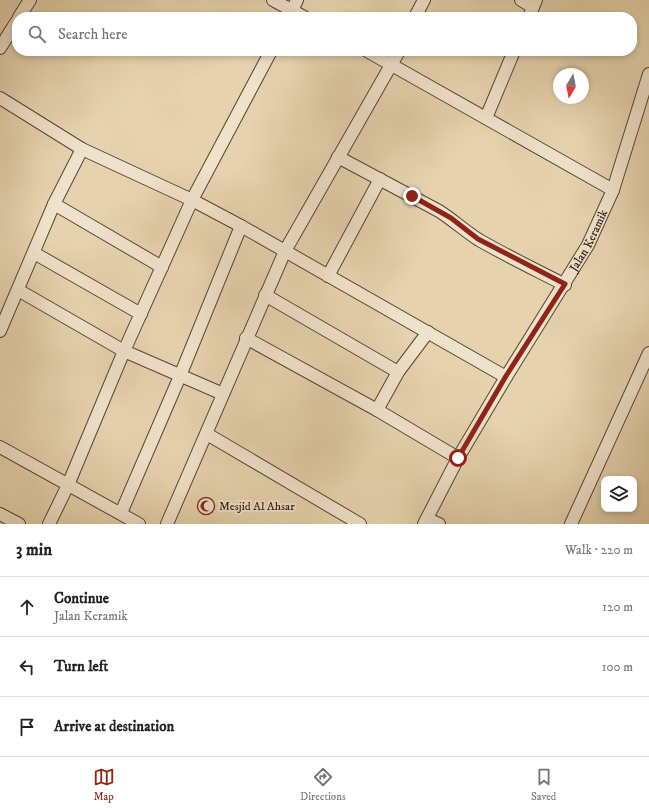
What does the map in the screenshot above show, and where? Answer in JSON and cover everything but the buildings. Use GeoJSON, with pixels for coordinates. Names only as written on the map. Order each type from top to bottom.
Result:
{"type":"FeatureCollection","features":[{"type":"Feature","properties":{"kind":"street"},"geometry":{"type":"LineString","coordinates":[[22,12],[30,0]]}},
{"type":"Feature","properties":{"kind":"street"},"geometry":{"type":"LineString","coordinates":[[273,0],[293,9]]}},
{"type":"Feature","properties":{"kind":"street"},"geometry":{"type":"LineString","coordinates":[[418,12],[424,0]]}},
{"type":"Feature","properties":{"kind":"street"},"geometry":{"type":"LineString","coordinates":[[521,0],[533,8]]}},
{"type":"Feature","properties":{"kind":"street"},"geometry":{"type":"LineString","coordinates":[[0,48],[12,29]]}},
{"type":"Feature","properties":{"kind":"street"},"geometry":{"type":"LineString","coordinates":[[49,524],[68,485],[124,351],[192,200],[268,56]]}},
{"type":"Feature","properties":{"kind":"street"},"geometry":{"type":"LineString","coordinates":[[377,56],[612,190]]}},
{"type":"Feature","properties":{"kind":"street"},"geometry":{"type":"LineString","coordinates":[[167,524],[207,434],[246,338],[285,251],[396,56]]}},
{"type":"Feature","properties":{"kind":"street"},"geometry":{"type":"LineString","coordinates":[[486,118],[512,56]]}},
{"type":"Feature","properties":{"kind":"street","name":"Jalan Keramik"},"geometry":{"type":"LineString","coordinates":[[439,524],[425,521],[458,458],[506,376],[565,284],[592,238],[612,190],[649,74]]}},
{"type":"Feature","properties":{"kind":"street"},"geometry":{"type":"LineString","coordinates":[[0,98],[82,149],[192,200],[241,226],[506,376]]}},
{"type":"Feature","properties":{"kind":"street"},"geometry":{"type":"LineString","coordinates":[[0,331],[54,204],[82,149]]}},
{"type":"Feature","properties":{"kind":"street"},"geometry":{"type":"LineString","coordinates":[[338,157],[451,218],[478,239],[492,247],[565,284]]}},
{"type":"Feature","properties":{"kind":"street"},"geometry":{"type":"LineString","coordinates":[[328,276],[380,179]]}},
{"type":"Feature","properties":{"kind":"street"},"geometry":{"type":"LineString","coordinates":[[54,204],[162,267]]}},
{"type":"Feature","properties":{"kind":"street"},"geometry":{"type":"LineString","coordinates":[[121,513],[180,376],[241,226]]}},
{"type":"Feature","properties":{"kind":"street"},"geometry":{"type":"LineString","coordinates":[[34,253],[141,314]]}},
{"type":"Feature","properties":{"kind":"street"},"geometry":{"type":"LineString","coordinates":[[18,290],[124,351],[223,394]]}},
{"type":"Feature","properties":{"kind":"street"},"geometry":{"type":"LineString","coordinates":[[265,295],[398,372]]}},
{"type":"Feature","properties":{"kind":"street"},"geometry":{"type":"LineString","coordinates":[[378,410],[398,372],[428,332]]}},
{"type":"Feature","properties":{"kind":"street"},"geometry":{"type":"LineString","coordinates":[[246,338],[378,410],[458,458]]}},
{"type":"Feature","properties":{"kind":"street"},"geometry":{"type":"LineString","coordinates":[[571,524],[649,354]]}},
{"type":"Feature","properties":{"kind":"street"},"geometry":{"type":"LineString","coordinates":[[207,434],[360,524]]}},
{"type":"Feature","properties":{"kind":"street"},"geometry":{"type":"LineString","coordinates":[[0,447],[139,524]]}},
{"type":"Feature","properties":{"kind":"street"},"geometry":{"type":"LineString","coordinates":[[0,514],[19,524]]}},
{"type":"Feature","properties":{"kind":"place","name":"Mesjid Al Ahsar"},"geometry":{"type":"Point","coordinates":[206,506]}},
{"type":"Feature","properties":{"kind":"route"},"geometry":{"type":"LineString","coordinates":[[412,196],[451,218],[478,239],[565,284],[506,376],[458,458]]}}]}
